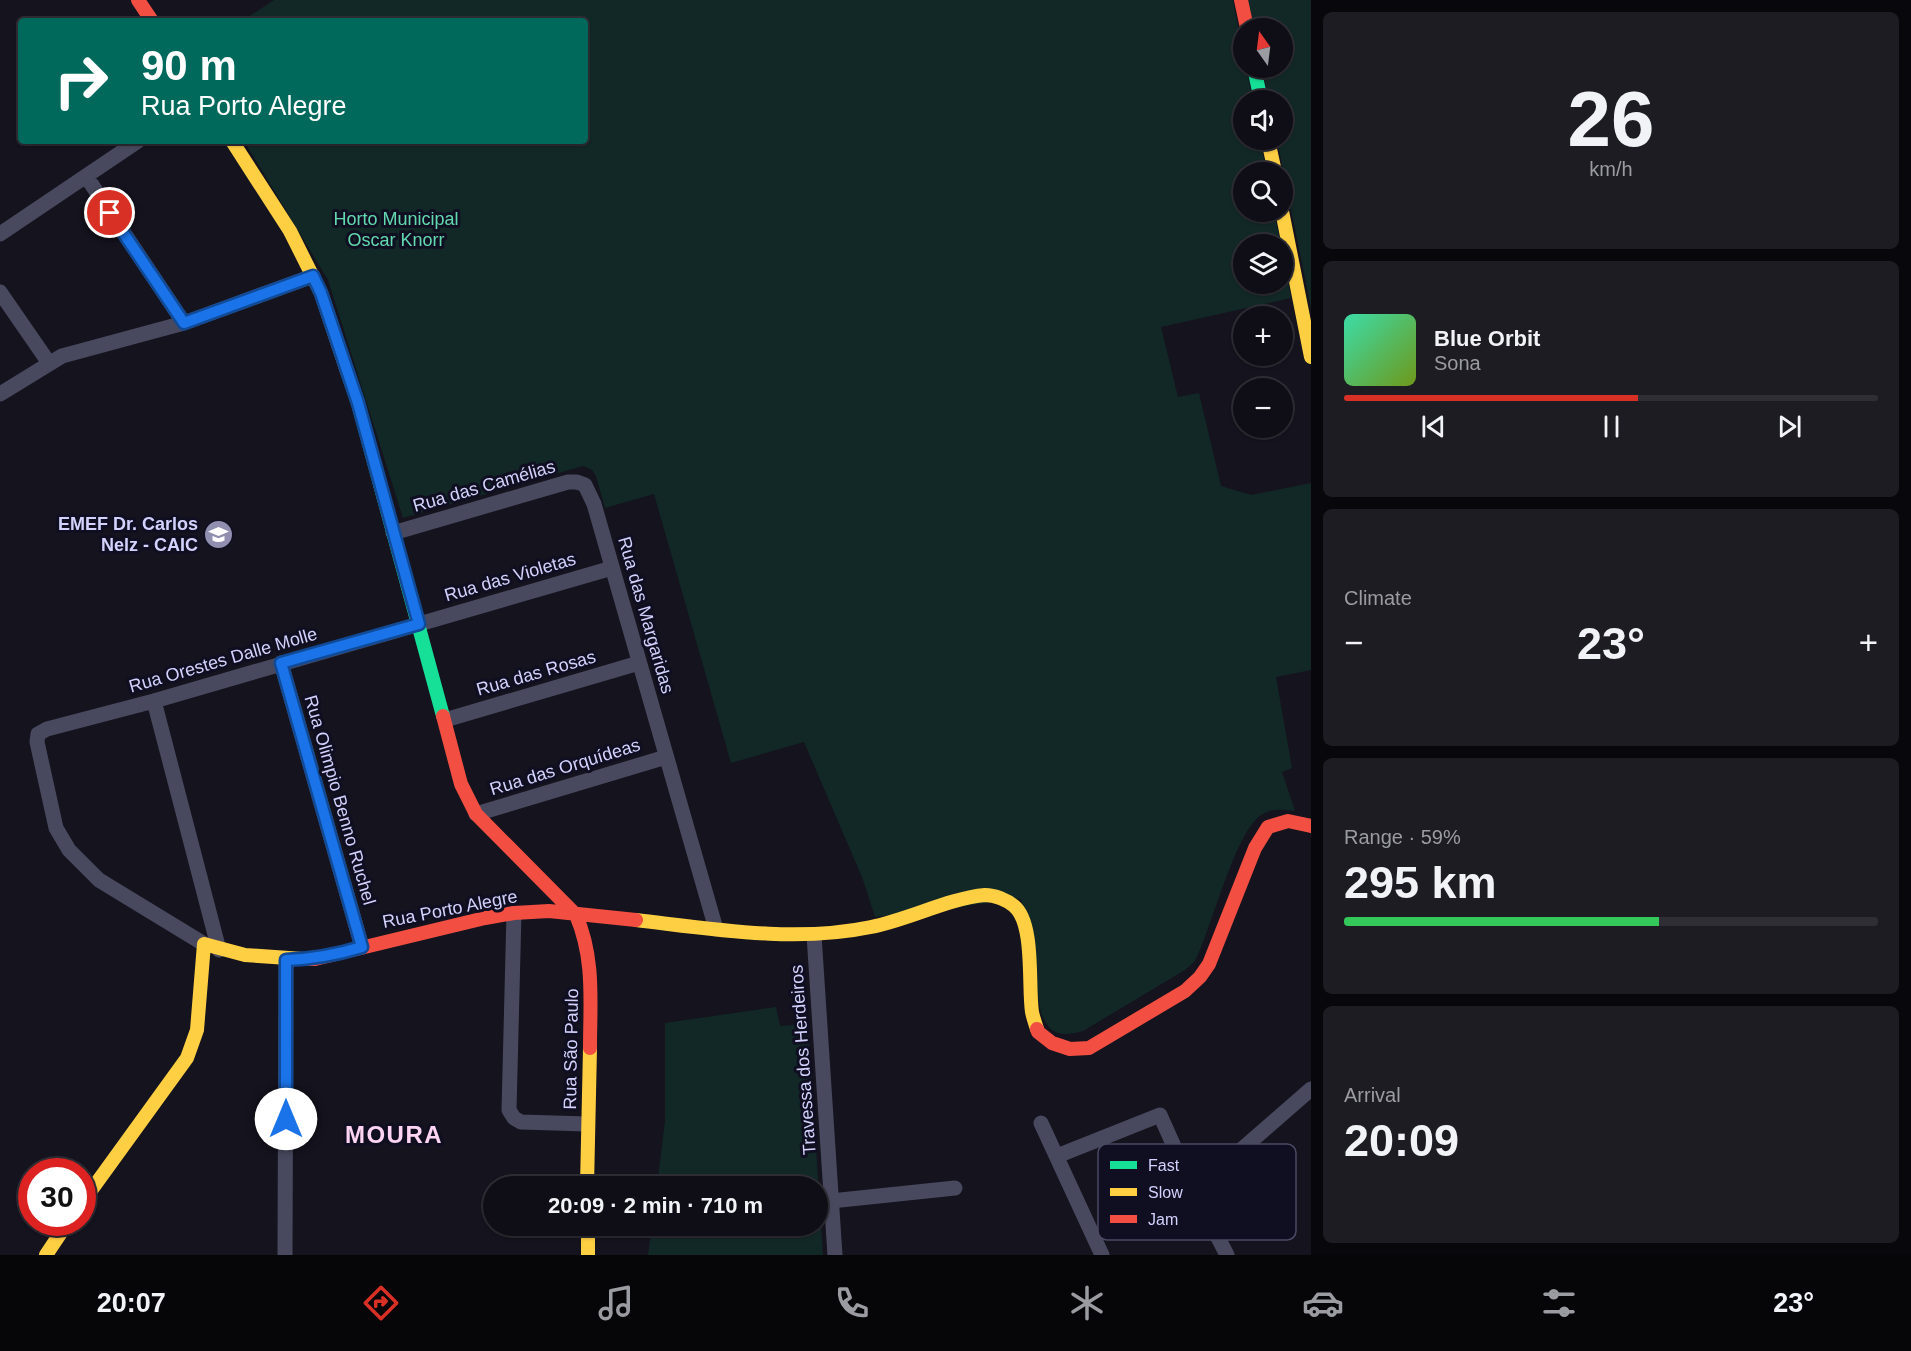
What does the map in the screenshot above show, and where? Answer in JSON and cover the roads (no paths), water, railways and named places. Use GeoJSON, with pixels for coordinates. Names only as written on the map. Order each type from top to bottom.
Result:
{"type":"FeatureCollection","features":[{"type":"Feature","properties":{"kind":"street"},"geometry":{"type":"LineString","coordinates":[[138,0],[150,18]]}},
{"type":"Feature","properties":{"kind":"street"},"geometry":{"type":"LineString","coordinates":[[1241,0],[1245,18]]}},
{"type":"Feature","properties":{"kind":"street"},"geometry":{"type":"LineString","coordinates":[[0,234],[134,144]]}},
{"type":"Feature","properties":{"kind":"street"},"geometry":{"type":"LineString","coordinates":[[234,144],[290,231],[321,293],[358,403],[461,784],[477,814],[576,915]]}},
{"type":"Feature","properties":{"kind":"street"},"geometry":{"type":"LineString","coordinates":[[86,176],[184,323]]}},
{"type":"Feature","properties":{"kind":"street"},"geometry":{"type":"LineString","coordinates":[[1284,222],[1311,357]]}},
{"type":"Feature","properties":{"kind":"street"},"geometry":{"type":"LineString","coordinates":[[0,394],[62,356],[184,323],[313,276]]}},
{"type":"Feature","properties":{"kind":"street"},"geometry":{"type":"LineString","coordinates":[[0,292],[49,363]]}},
{"type":"Feature","properties":{"kind":"street","name":"Rua das Camélias"},"geometry":{"type":"LineString","coordinates":[[393,533],[568,482],[585,485]]}},
{"type":"Feature","properties":{"kind":"street","name":"Rua das Margaridas"},"geometry":{"type":"LineString","coordinates":[[585,485],[594,504],[716,929]]}},
{"type":"Feature","properties":{"kind":"street","name":"Rua das Violetas"},"geometry":{"type":"LineString","coordinates":[[419,624],[612,568]]}},
{"type":"Feature","properties":{"kind":"street","name":"Rua Orestes Dalle Molle"},"geometry":{"type":"LineString","coordinates":[[38,734],[48,729],[154,701],[419,624]]}},
{"type":"Feature","properties":{"kind":"street","name":"Rua Olimpio Benno Ruchel"},"geometry":{"type":"LineString","coordinates":[[281,663],[362,947]]}},
{"type":"Feature","properties":{"kind":"street","name":"Rua das Rosas"},"geometry":{"type":"LineString","coordinates":[[445,720],[639,663]]}},
{"type":"Feature","properties":{"kind":"street"},"geometry":{"type":"LineString","coordinates":[[154,701],[219,950]]}},
{"type":"Feature","properties":{"kind":"street","name":"Rua Porto Alegre"},"geometry":{"type":"LineString","coordinates":[[38,734],[37,742],[56,828],[69,850],[99,880],[204,944],[219,950],[286,960],[315,959],[485,918],[514,913],[549,911],[716,929],[814,935],[872,927],[987,895],[1003,899],[1016,907],[1023,919],[1030,963],[1032,1013],[1038,1032],[1052,1043],[1070,1049],[1089,1048],[1185,991],[1200,977],[1209,964],[1255,848],[1268,827],[1288,821],[1311,826]]}},
{"type":"Feature","properties":{"kind":"street","name":"Rua das Orquídeas"},"geometry":{"type":"LineString","coordinates":[[477,814],[666,757]]}},
{"type":"Feature","properties":{"kind":"street"},"geometry":{"type":"LineString","coordinates":[[514,913],[508,1110],[514,1118],[522,1122],[587,1124]]}},
{"type":"Feature","properties":{"kind":"street","name":"Rua São Paulo"},"geometry":{"type":"LineString","coordinates":[[576,915],[584,933],[591,969],[587,1176]]}},
{"type":"Feature","properties":{"kind":"street","name":"Travessa dos Herdeiros"},"geometry":{"type":"LineString","coordinates":[[814,935],[835,1255]]}},
{"type":"Feature","properties":{"kind":"street"},"geometry":{"type":"LineString","coordinates":[[96,1184],[187,1058],[197,1030],[204,944]]}},
{"type":"Feature","properties":{"kind":"street"},"geometry":{"type":"LineString","coordinates":[[285,1255],[286,960]]}},
{"type":"Feature","properties":{"kind":"street"},"geometry":{"type":"LineString","coordinates":[[1248,1144],[1311,1089]]}},
{"type":"Feature","properties":{"kind":"street"},"geometry":{"type":"LineString","coordinates":[[1057,1156],[1160,1115],[1173,1144]]}},
{"type":"Feature","properties":{"kind":"street"},"geometry":{"type":"LineString","coordinates":[[1041,1123],[1102,1255]]}},
{"type":"Feature","properties":{"kind":"street"},"geometry":{"type":"LineString","coordinates":[[831,1201],[956,1188]]}},
{"type":"Feature","properties":{"kind":"street"},"geometry":{"type":"LineString","coordinates":[[46,1255],[58,1236]]}},
{"type":"Feature","properties":{"kind":"street"},"geometry":{"type":"LineString","coordinates":[[588,1236],[588,1255]]}},
{"type":"Feature","properties":{"kind":"street"},"geometry":{"type":"LineString","coordinates":[[1219,1240],[1227,1255]]}},
{"type":"Feature","properties":{"kind":"place","name":"EMEF Dr. Carlos Nelz - CAIC"},"geometry":{"type":"Point","coordinates":[219,534]}},
{"type":"Feature","properties":{"kind":"district","name":"MOURA"},"geometry":{"type":"Point","coordinates":[394,1134]}},
{"type":"Feature","properties":{"kind":"park label","name":"Horto Municipal Oscar Knorr"},"geometry":{"type":"Point","coordinates":[396,229]}}]}
